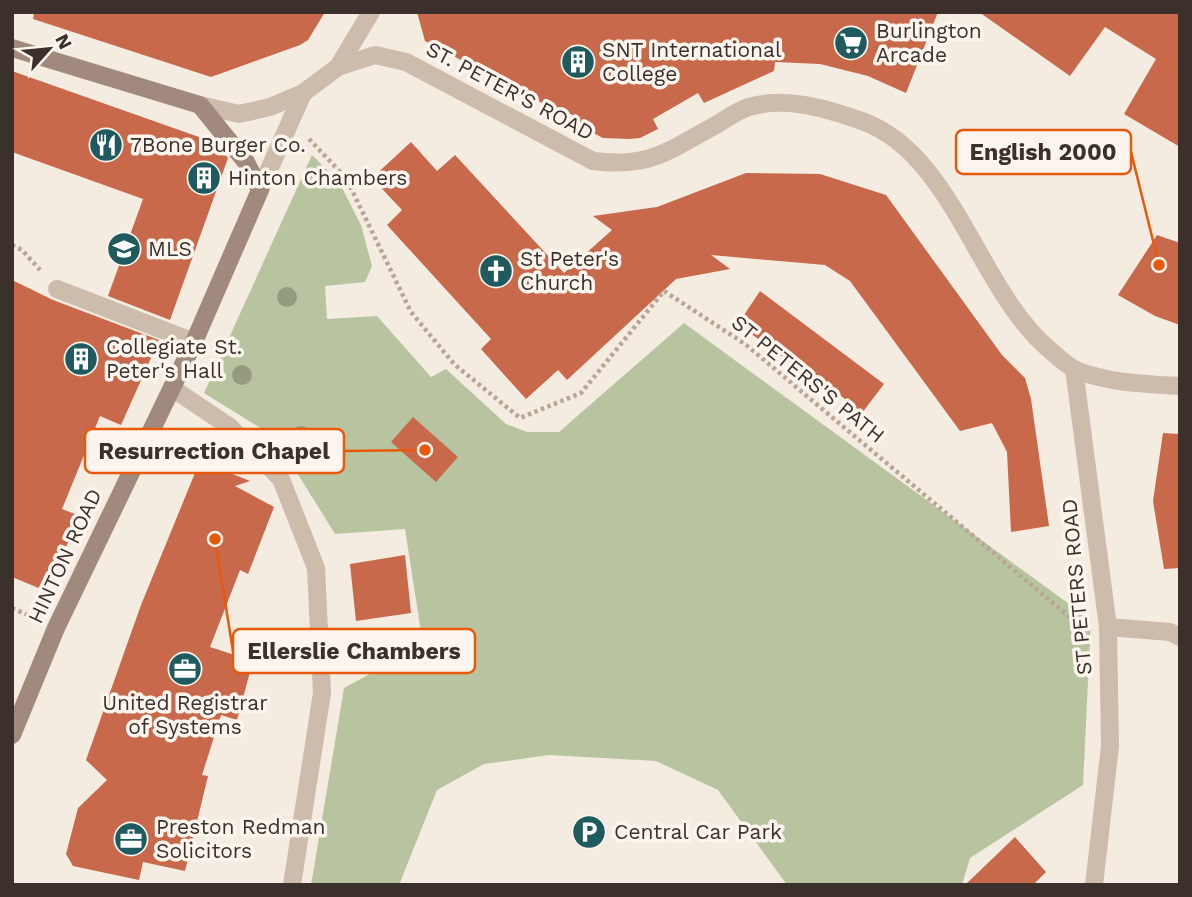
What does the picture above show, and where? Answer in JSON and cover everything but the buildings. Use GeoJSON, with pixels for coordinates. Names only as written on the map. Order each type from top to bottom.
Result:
{"type":"FeatureCollection","features":[{"type":"Feature","properties":{"kind":"street"},"geometry":{"type":"LineString","coordinates":[[338,67],[371,12]]}},
{"type":"Feature","properties":{"kind":"street"},"geometry":{"type":"LineString","coordinates":[[12,48],[200,105],[246,162],[260,190]]}},
{"type":"Feature","properties":{"kind":"street","name":"ST. PETER'S ROAD"},"geometry":{"type":"LineString","coordinates":[[200,105],[239,114],[270,107],[303,93],[338,67],[375,55],[406,62],[593,161],[617,164],[649,161],[748,107],[776,103],[820,107],[866,122],[891,135],[928,172],[948,200],[1008,303],[1039,341],[1074,369]]}},
{"type":"Feature","properties":{"kind":"street","name":"HINTON ROAD"},"geometry":{"type":"LineString","coordinates":[[12,735],[56,628],[194,342],[303,93]]}},
{"type":"Feature","properties":{"kind":"street"},"geometry":{"type":"LineString","coordinates":[[57,289],[194,342]]}},
{"type":"Feature","properties":{"kind":"street"},"geometry":{"type":"LineString","coordinates":[[1074,369],[1126,383],[1180,386]]}},
{"type":"Feature","properties":{"kind":"street","name":"ST PETERS ROAD"},"geometry":{"type":"LineString","coordinates":[[1074,369],[1108,627],[1110,746],[1094,885]]}},
{"type":"Feature","properties":{"kind":"street"},"geometry":{"type":"LineString","coordinates":[[172,388],[230,427],[281,479],[316,568],[322,693],[292,885]]}},
{"type":"Feature","properties":{"kind":"street"},"geometry":{"type":"LineString","coordinates":[[1108,627],[1170,632],[1180,637]]}},
{"type":"Feature","properties":{"kind":"path","name":"ST PETERS'S PATH"},"geometry":{"type":"LineString","coordinates":[[291,120],[346,178],[411,312],[454,364],[520,418],[581,393],[664,291],[745,344],[1072,619],[1102,573]]}},
{"type":"Feature","properties":{"kind":"path"},"geometry":{"type":"LineString","coordinates":[[12,245],[22,250],[57,289]]}},
{"type":"Feature","properties":{"kind":"green space"},"geometry":{"type":"Polygon","coordinates":[[[312,155],[339,182],[361,225],[372,266],[365,282],[325,286],[327,319],[377,316],[431,377],[446,369],[506,424],[527,432],[559,432],[684,323],[1091,620],[1083,785],[970,858],[962,885],[787,885],[718,790],[656,761],[549,755],[484,764],[437,790],[399,885],[311,885],[344,688],[423,645],[405,529],[335,534],[299,476],[259,427],[204,393],[312,155]]]}},
{"type":"Feature","properties":{"kind":"place","name":"Burlington Arcade"},"geometry":{"type":"Point","coordinates":[851,43]}},
{"type":"Feature","properties":{"kind":"place","name":"SNT International College"},"geometry":{"type":"Point","coordinates":[578,62]}},
{"type":"Feature","properties":{"kind":"place","name":"7Bone Burger Co."},"geometry":{"type":"Point","coordinates":[106,145]}},
{"type":"Feature","properties":{"kind":"place","name":"Hinton Chambers"},"geometry":{"type":"Point","coordinates":[204,178]}},
{"type":"Feature","properties":{"kind":"place","name":"MLS"},"geometry":{"type":"Point","coordinates":[124,249]}},
{"type":"Feature","properties":{"kind":"place","name":"English 2000"},"geometry":{"type":"Point","coordinates":[1159,265]}},
{"type":"Feature","properties":{"kind":"place","name":"St Peter's Church"},"geometry":{"type":"Point","coordinates":[496,271]}},
{"type":"Feature","properties":{"kind":"place","name":"Collegiate St. Peter's Hall"},"geometry":{"type":"Point","coordinates":[81,359]}},
{"type":"Feature","properties":{"kind":"place","name":"Resurrection Chapel"},"geometry":{"type":"Point","coordinates":[425,450]}},
{"type":"Feature","properties":{"kind":"place","name":"Ellerslie Chambers"},"geometry":{"type":"Point","coordinates":[215,539]}},
{"type":"Feature","properties":{"kind":"place","name":"United Registrar of Systems"},"geometry":{"type":"Point","coordinates":[185,669]}},
{"type":"Feature","properties":{"kind":"place","name":"Central Car Park"},"geometry":{"type":"Point","coordinates":[589,832]}},
{"type":"Feature","properties":{"kind":"place","name":"Preston Redman Solicitors"},"geometry":{"type":"Point","coordinates":[131,839]}}]}
